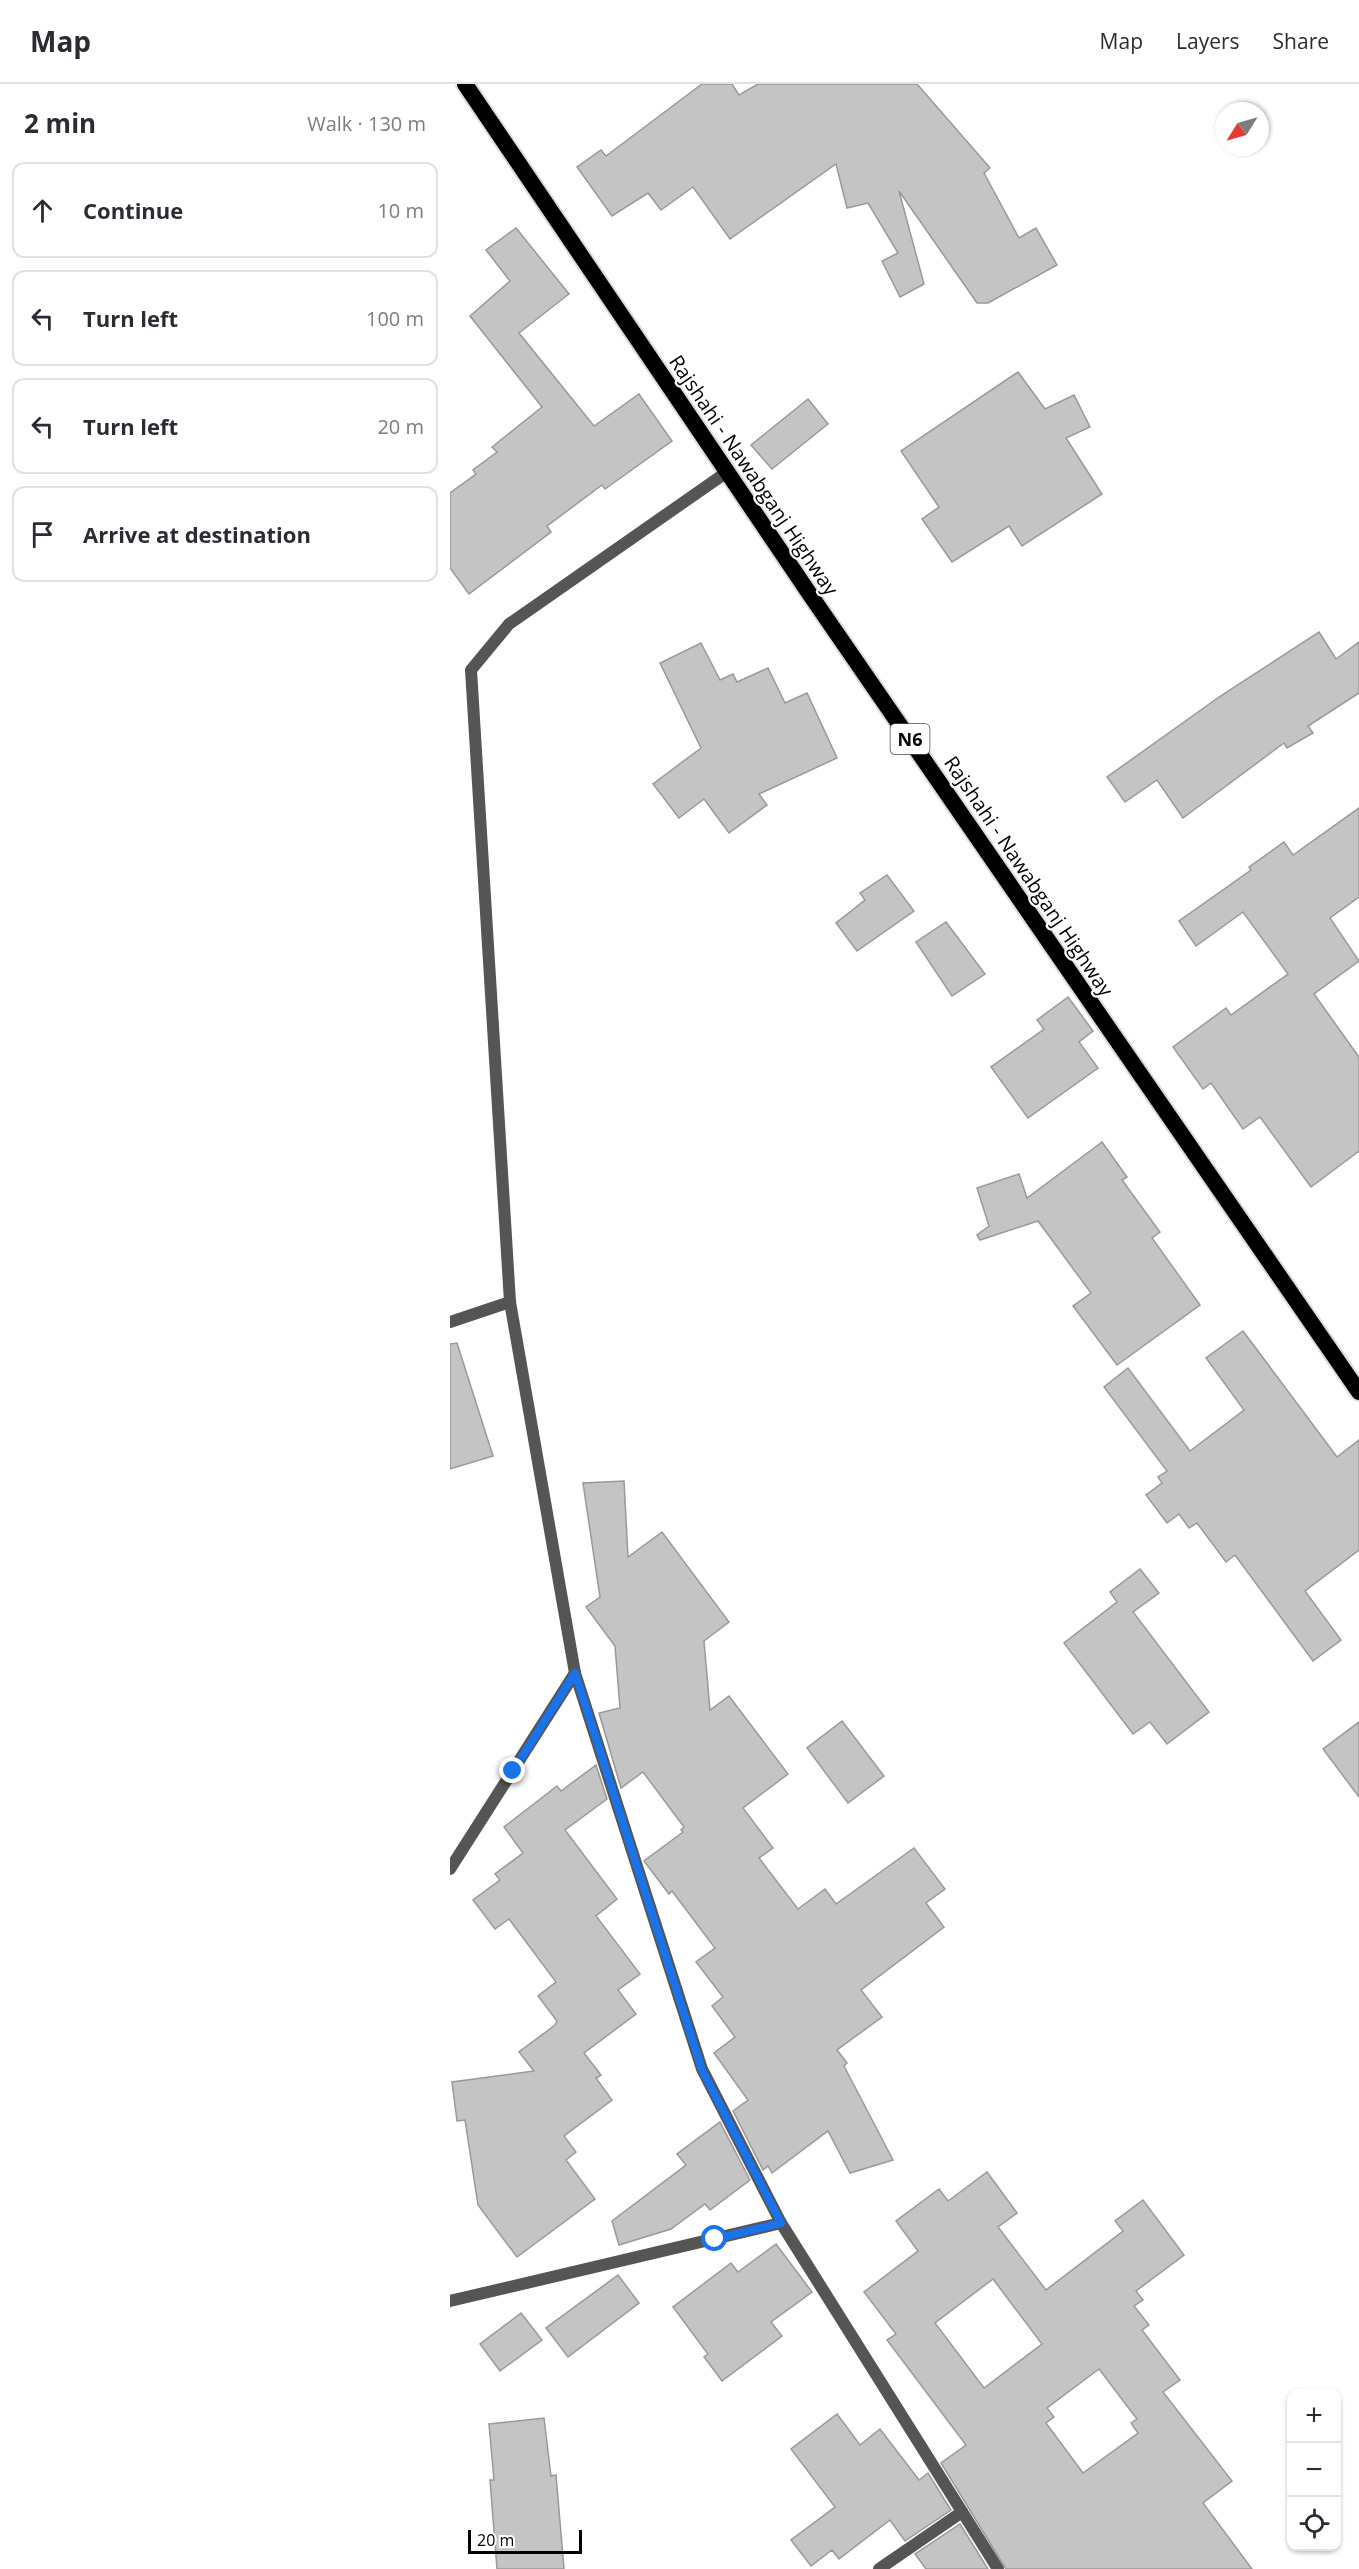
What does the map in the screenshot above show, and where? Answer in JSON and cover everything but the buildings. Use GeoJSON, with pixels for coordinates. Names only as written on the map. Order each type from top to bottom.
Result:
{"type":"FeatureCollection","features":[{"type":"Feature","properties":{"kind":"highway","name":"Rajshahi - Nawabganj Highway"},"geometry":{"type":"LineString","coordinates":[[465,84],[727,472],[1359,1392]]}},
{"type":"Feature","properties":{"kind":"street"},"geometry":{"type":"LineString","coordinates":[[727,472],[509,624],[471,670],[510,1302],[575,1673],[702,2070],[781,2223],[998,2569]]}},
{"type":"Feature","properties":{"kind":"street"},"geometry":{"type":"LineString","coordinates":[[450,1323],[510,1302]]}},
{"type":"Feature","properties":{"kind":"street"},"geometry":{"type":"LineString","coordinates":[[450,1869],[575,1673]]}},
{"type":"Feature","properties":{"kind":"street"},"geometry":{"type":"LineString","coordinates":[[450,2301],[781,2223]]}},
{"type":"Feature","properties":{"kind":"street"},"geometry":{"type":"LineString","coordinates":[[879,2569],[962,2512]]}},
{"type":"Feature","properties":{"kind":"route"},"geometry":{"type":"LineString","coordinates":[[513,1771],[575,1673],[702,2070],[781,2223],[715,2239]]}}]}
